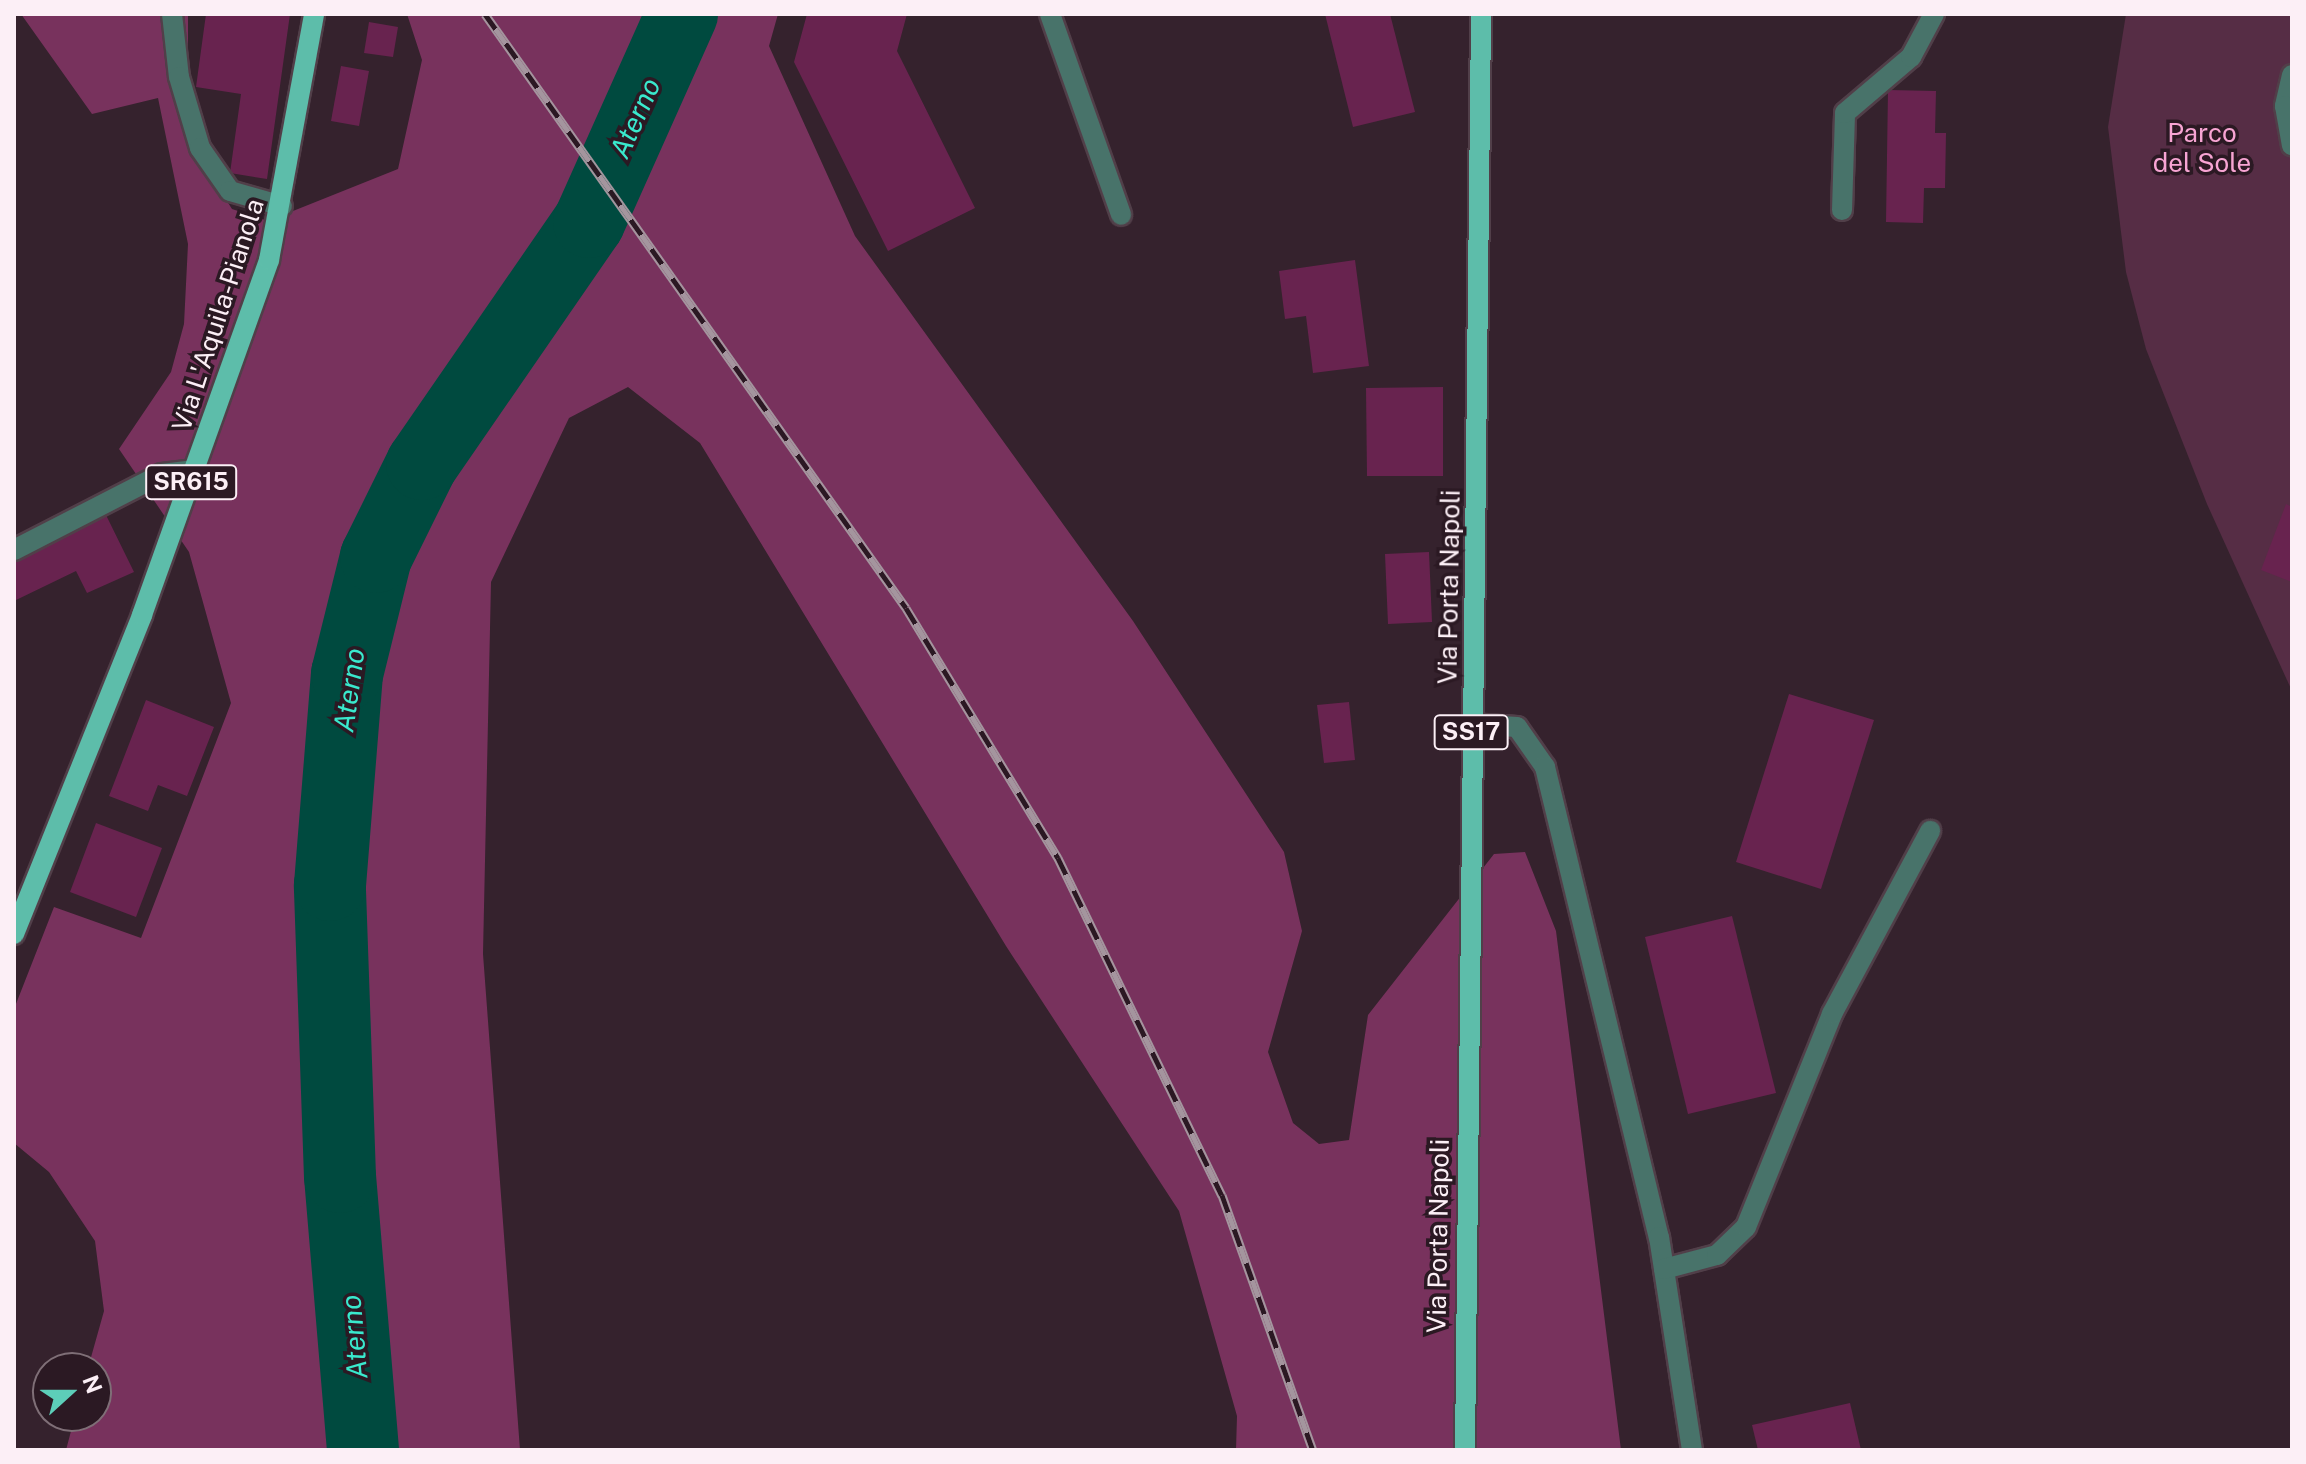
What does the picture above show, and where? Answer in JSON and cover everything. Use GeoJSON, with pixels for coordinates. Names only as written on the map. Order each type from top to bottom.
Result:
{"type":"FeatureCollection","features":[{"type":"Feature","properties":{"kind":"main road","name":"Via L'Aquila-Pianola"},"geometry":{"type":"LineString","coordinates":[[14,934],[195,470],[282,206],[314,14]]}},
{"type":"Feature","properties":{"kind":"main road","name":"Via Porta Napoli"},"geometry":{"type":"LineString","coordinates":[[1465,1450],[1471,724],[1485,165],[1481,14]]}},
{"type":"Feature","properties":{"kind":"street"},"geometry":{"type":"LineString","coordinates":[[172,14],[179,77],[200,148],[230,191],[282,206]]}},
{"type":"Feature","properties":{"kind":"street"},"geometry":{"type":"LineString","coordinates":[[1050,14],[1121,215]]}},
{"type":"Feature","properties":{"kind":"street"},"geometry":{"type":"LineString","coordinates":[[1842,210],[1845,113],[1911,57],[1934,14]]}},
{"type":"Feature","properties":{"kind":"street"},"geometry":{"type":"LineString","coordinates":[[2292,75],[2285,106],[2292,145]]}},
{"type":"Feature","properties":{"kind":"street"},"geometry":{"type":"LineString","coordinates":[[14,550],[162,474],[195,470]]}},
{"type":"Feature","properties":{"kind":"street"},"geometry":{"type":"LineString","coordinates":[[1471,724],[1523,730],[1545,767],[1664,1269],[1692,1450]]}},
{"type":"Feature","properties":{"kind":"street"},"geometry":{"type":"LineString","coordinates":[[1664,1269],[1717,1255],[1746,1227],[1832,1014],[1930,831]]}},
{"type":"Feature","properties":{"kind":"green space","name":"Parco del Sole"},"geometry":{"type":"Polygon","coordinates":[[[2126,14],[2292,14],[2292,691],[2207,504],[2146,349],[2126,272],[2108,127],[2126,14]]]}},
{"type":"Feature","properties":{"kind":"shaded area"},"geometry":{"type":"Polygon","coordinates":[[[21,14],[188,14],[188,106],[200,159],[232,209],[268,221],[398,169],[422,60],[407,14],[778,14],[769,46],[855,236],[1133,621],[1284,852],[1302,931],[1268,1052],[1293,1123],[1319,1144],[1349,1140],[1368,1015],[1494,854],[1525,852],[1556,931],[1621,1450],[1236,1450],[1237,1416],[1179,1211],[1006,946],[700,443],[628,387],[569,418],[491,582],[483,954],[520,1450],[66,1450],[71,1432],[112,1432],[112,1352],[92,1352],[104,1311],[95,1241],[49,1172],[14,1143],[14,1009],[54,907],[141,938],[231,703],[189,552],[119,449],[171,372],[184,324],[188,244],[158,98],[92,114],[21,14]]]}},
{"type":"Feature","properties":{"kind":"building"},"geometry":{"type":"Polygon","coordinates":[[[206,14],[290,14],[267,179],[230,173],[241,94],[196,87],[206,14]]]}},
{"type":"Feature","properties":{"kind":"building"},"geometry":{"type":"Polygon","coordinates":[[[807,14],[907,14],[897,51],[975,208],[888,251],[794,62],[807,14]]]}},
{"type":"Feature","properties":{"kind":"building"},"geometry":{"type":"Polygon","coordinates":[[[1325,14],[1390,14],[1415,112],[1353,127],[1325,14]]]}},
{"type":"Feature","properties":{"kind":"building"},"geometry":{"type":"Polygon","coordinates":[[[369,22],[398,27],[393,57],[364,53],[369,22]]]}},
{"type":"Feature","properties":{"kind":"building"},"geometry":{"type":"Polygon","coordinates":[[[341,66],[369,71],[359,126],[331,121],[341,66]]]}},
{"type":"Feature","properties":{"kind":"building"},"geometry":{"type":"Polygon","coordinates":[[[1888,90],[1936,91],[1935,133],[1946,133],[1945,188],[1924,188],[1923,223],[1886,222],[1888,90]]]}},
{"type":"Feature","properties":{"kind":"building"},"geometry":{"type":"Polygon","coordinates":[[[1355,260],[1369,366],[1313,373],[1306,316],[1285,319],[1279,271],[1355,260]]]}},
{"type":"Feature","properties":{"kind":"building"},"geometry":{"type":"Polygon","coordinates":[[[1443,387],[1443,476],[1367,476],[1366,388],[1443,387]]]}},
{"type":"Feature","properties":{"kind":"building"},"geometry":{"type":"Polygon","coordinates":[[[2286,504],[2292,507],[2292,582],[2261,570],[2286,504]]]}},
{"type":"Feature","properties":{"kind":"building"},"geometry":{"type":"Polygon","coordinates":[[[106,515],[134,572],[87,593],[76,571],[14,601],[14,560],[106,515]]]}},
{"type":"Feature","properties":{"kind":"building"},"geometry":{"type":"Polygon","coordinates":[[[1429,552],[1432,622],[1388,624],[1385,554],[1429,552]]]}},
{"type":"Feature","properties":{"kind":"building"},"geometry":{"type":"Polygon","coordinates":[[[1789,694],[1874,720],[1821,889],[1736,862],[1789,694]]]}},
{"type":"Feature","properties":{"kind":"building"},"geometry":{"type":"Polygon","coordinates":[[[146,700],[214,727],[187,796],[158,785],[148,811],[109,796],[146,700]]]}},
{"type":"Feature","properties":{"kind":"building"},"geometry":{"type":"Polygon","coordinates":[[[1349,702],[1355,760],[1324,763],[1317,705],[1349,702]]]}},
{"type":"Feature","properties":{"kind":"building"},"geometry":{"type":"Polygon","coordinates":[[[96,823],[162,848],[136,917],[70,892],[96,823]]]}},
{"type":"Feature","properties":{"kind":"building"},"geometry":{"type":"Polygon","coordinates":[[[1732,916],[1776,1093],[1688,1114],[1645,937],[1732,916]]]}},
{"type":"Feature","properties":{"kind":"building"},"geometry":{"type":"Polygon","coordinates":[[[1850,1403],[1861,1450],[1758,1450],[1752,1425],[1850,1403]]]}},
{"type":"Feature","properties":{"kind":"waterway","name":"Aterno"},"geometry":{"type":"LineString","coordinates":[[363,1450],[340,1177],[330,885],[347,674],[376,557],[422,464],[589,222],[682,14]]}},
{"type":"Feature","properties":{"kind":"railway"},"geometry":{"type":"LineString","coordinates":[[485,14],[906,608],[1058,858],[1222,1195],[1313,1450]]}}]}
